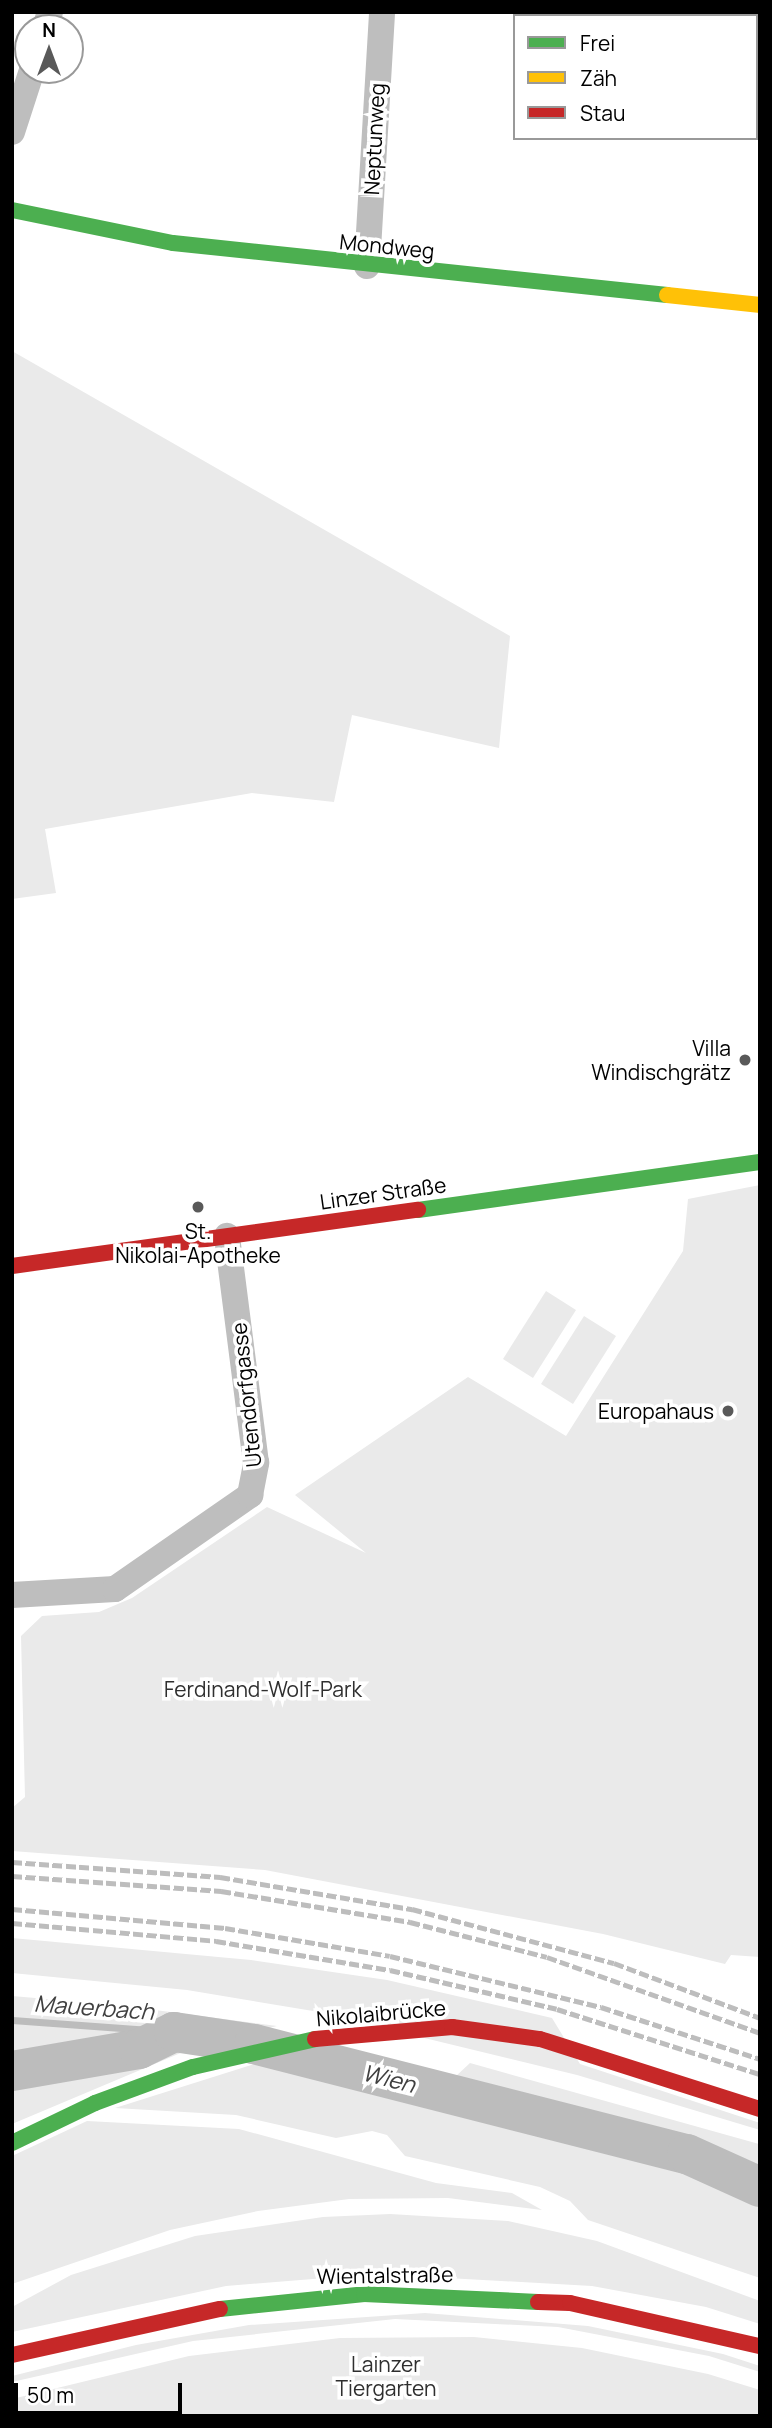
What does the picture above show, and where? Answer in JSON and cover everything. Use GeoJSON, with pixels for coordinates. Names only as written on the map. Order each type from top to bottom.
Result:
{"type":"FeatureCollection","features":[{"type":"Feature","properties":{"kind":"main road","name":"Mondweg"},"geometry":{"type":"LineString","coordinates":[[12,210],[173,243],[367,267],[760,305]]}},
{"type":"Feature","properties":{"kind":"main road","name":"Linzer Straße"},"geometry":{"type":"LineString","coordinates":[[12,1266],[760,1162]]}},
{"type":"Feature","properties":{"kind":"main road","name":"Nikolaibrücke"},"geometry":{"type":"LineString","coordinates":[[12,2143],[94,2103],[193,2067],[284,2043],[370,2030],[452,2027],[540,2039],[760,2109]]}},
{"type":"Feature","properties":{"kind":"main road","name":"Wientalstraße"},"geometry":{"type":"LineString","coordinates":[[12,2355],[214,2310],[291,2299],[430,2293],[570,2303],[760,2346]]}},
{"type":"Feature","properties":{"kind":"street","name":"Neptunweg"},"geometry":{"type":"LineString","coordinates":[[367,267],[382,12]]}},
{"type":"Feature","properties":{"kind":"street"},"geometry":{"type":"LineString","coordinates":[[12,132],[27,84]]}},
{"type":"Feature","properties":{"kind":"street","name":"Utendorfgasse"},"geometry":{"type":"LineString","coordinates":[[12,1595],[115,1589],[250,1495],[256,1462],[227,1236]]}},
{"type":"Feature","properties":{"kind":"green space"},"geometry":{"type":"Polygon","coordinates":[[[12,351],[510,636],[499,748],[352,715],[334,802],[252,793],[45,829],[56,893],[12,899],[12,351]]]}},
{"type":"Feature","properties":{"kind":"green space","name":"Ferdinand-Wolf-Park"},"geometry":{"type":"Polygon","coordinates":[[[760,1185],[760,1957],[731,1955],[725,1964],[603,1934],[265,1870],[12,1851],[12,1808],[25,1797],[21,1636],[42,1616],[99,1612],[132,1598],[267,1507],[366,1553],[295,1495],[468,1377],[566,1436],[683,1251],[688,1199],[760,1185]]]}},
{"type":"Feature","properties":{"kind":"green space"},"geometry":{"type":"Polygon","coordinates":[[[546,1291],[576,1310],[533,1378],[503,1359],[546,1291]]]}},
{"type":"Feature","properties":{"kind":"green space"},"geometry":{"type":"Polygon","coordinates":[[[584,1316],[616,1336],[573,1404],[541,1384],[584,1316]]]}},
{"type":"Feature","properties":{"kind":"green space"},"geometry":{"type":"Polygon","coordinates":[[[12,1938],[251,1960],[387,1980],[552,2018],[580,2064],[760,2123],[760,2130],[577,2075],[313,2011],[187,1990],[12,1973],[12,1938]]]}},
{"type":"Feature","properties":{"kind":"green space"},"geometry":{"type":"Polygon","coordinates":[[[12,1996],[117,2005],[277,2026],[202,2044],[12,2124],[12,1996]]]}},
{"type":"Feature","properties":{"kind":"green space"},"geometry":{"type":"Polygon","coordinates":[[[273,2058],[686,2166],[760,2199],[760,2278],[588,2220],[570,2201],[540,2187],[405,2156],[387,2135],[372,2131],[336,2138],[236,2115],[115,2108],[273,2058]]]}},
{"type":"Feature","properties":{"kind":"green space"},"geometry":{"type":"Polygon","coordinates":[[[470,2063],[759,2144],[760,2168],[678,2137],[642,2135],[631,2126],[455,2077],[470,2063]]]}},
{"type":"Feature","properties":{"kind":"green space"},"geometry":{"type":"Polygon","coordinates":[[[87,2121],[239,2129],[436,2183],[512,2193],[542,2210],[448,2198],[349,2199],[258,2211],[170,2230],[12,2284],[12,2156],[87,2121]]]}},
{"type":"Feature","properties":{"kind":"green space"},"geometry":{"type":"Polygon","coordinates":[[[390,2214],[508,2221],[597,2241],[760,2301],[760,2324],[706,2307],[592,2286],[375,2274],[226,2286],[12,2332],[12,2307],[71,2275],[195,2236],[323,2217],[390,2214]]]}},
{"type":"Feature","properties":{"kind":"green space"},"geometry":{"type":"Polygon","coordinates":[[[425,2313],[588,2326],[723,2354],[760,2366],[760,2372],[709,2356],[558,2327],[395,2319],[193,2341],[12,2382],[12,2376],[136,2345],[249,2325],[425,2313]]]}},
{"type":"Feature","properties":{"kind":"green space","name":"Lainzer Tiergarten"},"geometry":{"type":"Polygon","coordinates":[[[474,2337],[582,2348],[708,2374],[760,2390],[760,2416],[12,2416],[12,2399],[189,2356],[340,2338],[474,2337]]]}},
{"type":"Feature","properties":{"kind":"waterway","name":"Mauerbach"},"geometry":{"type":"LineString","coordinates":[[12,2020],[174,2032]]}},
{"type":"Feature","properties":{"kind":"waterway","name":"Wien"},"geometry":{"type":"LineString","coordinates":[[12,2071],[139,2049],[174,2032],[254,2044],[687,2154],[760,2187]]}},
{"type":"Feature","properties":{"kind":"railway"},"geometry":{"type":"LineString","coordinates":[[12,1862],[220,1877],[412,1909],[614,1963],[760,2018]]}},
{"type":"Feature","properties":{"kind":"railway"},"geometry":{"type":"LineString","coordinates":[[12,1876],[221,1891],[410,1922],[547,1957],[760,2033]]}},
{"type":"Feature","properties":{"kind":"railway"},"geometry":{"type":"LineString","coordinates":[[12,1909],[225,1928],[390,1956],[601,2007],[760,2059]]}},
{"type":"Feature","properties":{"kind":"railway"},"geometry":{"type":"LineString","coordinates":[[12,1923],[216,1941],[390,1970],[557,2009],[760,2074]]}},
{"type":"Feature","properties":{"kind":"traffic: fast"},"geometry":{"type":"LineString","coordinates":[[12,210],[173,243],[667,295]]}},
{"type":"Feature","properties":{"kind":"traffic: fast"},"geometry":{"type":"LineString","coordinates":[[418,1210],[760,1162]]}},
{"type":"Feature","properties":{"kind":"traffic: fast"},"geometry":{"type":"LineString","coordinates":[[12,2143],[95,2103],[193,2067],[315,2039]]}},
{"type":"Feature","properties":{"kind":"traffic: fast"},"geometry":{"type":"LineString","coordinates":[[220,2309],[364,2294],[538,2302]]}},
{"type":"Feature","properties":{"kind":"traffic: slow"},"geometry":{"type":"LineString","coordinates":[[667,295],[760,305]]}},
{"type":"Feature","properties":{"kind":"traffic: jam"},"geometry":{"type":"LineString","coordinates":[[12,1266],[418,1210]]}},
{"type":"Feature","properties":{"kind":"traffic: jam"},"geometry":{"type":"LineString","coordinates":[[315,2039],[452,2027],[540,2039],[760,2109]]}},
{"type":"Feature","properties":{"kind":"traffic: jam"},"geometry":{"type":"LineString","coordinates":[[538,2302],[570,2303],[760,2346]]}},
{"type":"Feature","properties":{"kind":"traffic: jam"},"geometry":{"type":"LineString","coordinates":[[12,2355],[220,2309]]}},
{"type":"Feature","properties":{"kind":"place","name":"Villa Windischgrätz"},"geometry":{"type":"Point","coordinates":[745,1060]}},
{"type":"Feature","properties":{"kind":"place","name":"St. Nikolai-Apotheke"},"geometry":{"type":"Point","coordinates":[198,1207]}},
{"type":"Feature","properties":{"kind":"place","name":"Europahaus"},"geometry":{"type":"Point","coordinates":[728,1411]}}]}
